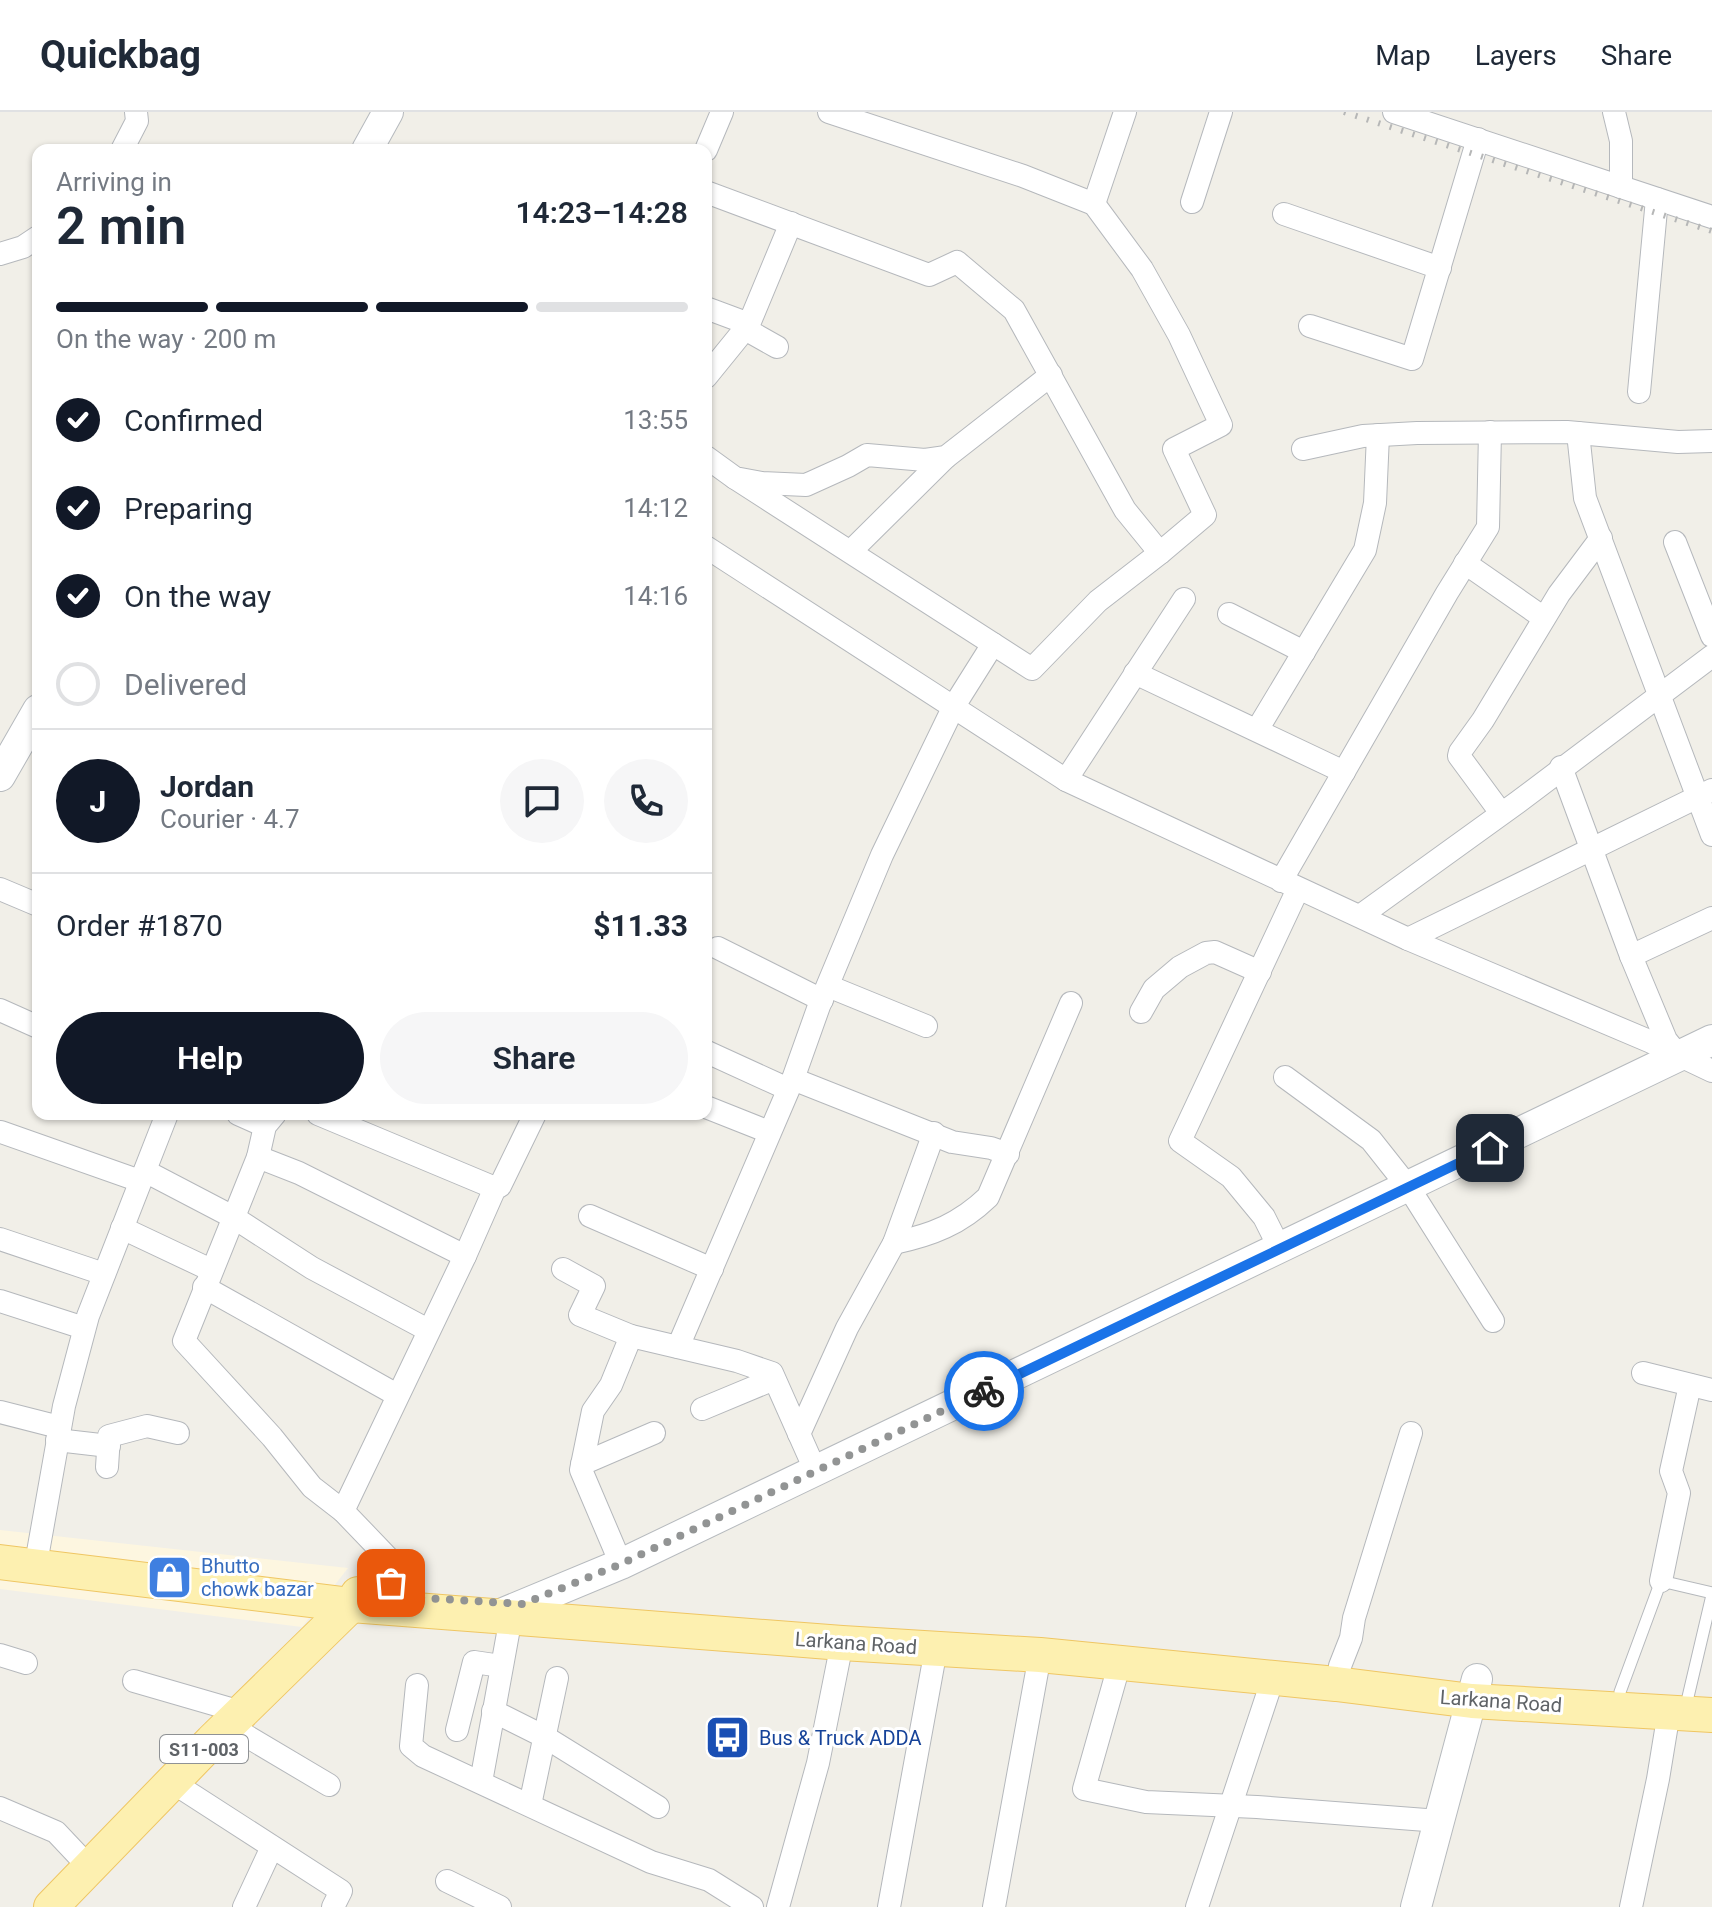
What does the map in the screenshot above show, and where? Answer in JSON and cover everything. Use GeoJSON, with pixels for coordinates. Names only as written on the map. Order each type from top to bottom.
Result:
{"type":"FeatureCollection","features":[{"type":"Feature","properties":{"kind":"main road"},"geometry":{"type":"LineString","coordinates":[[370,144],[388,112]]}},
{"type":"Feature","properties":{"kind":"main road"},"geometry":{"type":"LineString","coordinates":[[0,776],[32,720]]}},
{"type":"Feature","properties":{"kind":"main road"},"geometry":{"type":"LineString","coordinates":[[510,1612],[621,1564],[816,1472],[1712,1040]]}},
{"type":"Feature","properties":{"kind":"main road","name":"Larkana Road"},"geometry":{"type":"LineString","coordinates":[[0,1547],[367,1598]]}},
{"type":"Feature","properties":{"kind":"main road","name":"Larkana Road"},"geometry":{"type":"LineString","coordinates":[[0,1562],[510,1612],[739,1627],[1074,1642],[1340,1666],[1475,1690],[1620,1692],[1695,1706]]}},
{"type":"Feature","properties":{"kind":"main road","name":"S11-003"},"geometry":{"type":"LineString","coordinates":[[51,1907],[235,1718],[367,1598]]}},
{"type":"Feature","properties":{"kind":"main road","name":"Larkana Road"},"geometry":{"type":"LineString","coordinates":[[739,1627],[842,1643],[1040,1655],[1273,1678],[1695,1706]]}},
{"type":"Feature","properties":{"kind":"main road"},"geometry":{"type":"LineString","coordinates":[[1416,1907],[1475,1690]]}},
{"type":"Feature","properties":{"kind":"street"},"geometry":{"type":"LineString","coordinates":[[125,144],[137,121],[136,112]]}},
{"type":"Feature","properties":{"kind":"street"},"geometry":{"type":"LineString","coordinates":[[709,144],[722,112]]}},
{"type":"Feature","properties":{"kind":"street"},"geometry":{"type":"LineString","coordinates":[[712,461],[1032,669],[1098,601],[1205,515],[1174,449],[1221,425],[1179,335],[1142,269],[1094,204],[1023,176],[829,112]]}},
{"type":"Feature","properties":{"kind":"street"},"geometry":{"type":"LineString","coordinates":[[1094,204],[1125,112]]}},
{"type":"Feature","properties":{"kind":"street"},"geometry":{"type":"LineString","coordinates":[[1192,202],[1221,112]]}},
{"type":"Feature","properties":{"kind":"street"},"geometry":{"type":"LineString","coordinates":[[1394,112],[1436,118],[1478,139],[1657,199],[1707,210]]}},
{"type":"Feature","properties":{"kind":"street"},"geometry":{"type":"LineString","coordinates":[[1614,112],[1621,141],[1621,187]]}},
{"type":"Feature","properties":{"kind":"street"},"geometry":{"type":"LineString","coordinates":[[1310,326],[1412,359],[1478,139]]}},
{"type":"Feature","properties":{"kind":"street"},"geometry":{"type":"LineString","coordinates":[[712,194],[929,275],[957,262],[1014,310],[1125,510],[1160,553]]}},
{"type":"Feature","properties":{"kind":"street"},"geometry":{"type":"LineString","coordinates":[[1639,392],[1657,199]]}},
{"type":"Feature","properties":{"kind":"street"},"geometry":{"type":"LineString","coordinates":[[1284,214],[1440,268]]}},
{"type":"Feature","properties":{"kind":"street"},"geometry":{"type":"LineString","coordinates":[[712,370],[747,327],[791,223]]}},
{"type":"Feature","properties":{"kind":"street"},"geometry":{"type":"LineString","coordinates":[[0,254],[32,241]]}},
{"type":"Feature","properties":{"kind":"street"},"geometry":{"type":"LineString","coordinates":[[712,311],[747,327],[777,347]]}},
{"type":"Feature","properties":{"kind":"street"},"geometry":{"type":"LineString","coordinates":[[851,551],[946,457],[1051,375]]}},
{"type":"Feature","properties":{"kind":"street"},"geometry":{"type":"LineString","coordinates":[[1280,1249],[1264,1217],[1231,1177],[1180,1141],[1260,972],[1290,885],[1344,772],[1488,527],[1490,432]]}},
{"type":"Feature","properties":{"kind":"street"},"geometry":{"type":"LineString","coordinates":[[1303,449],[1378,435],[1490,432],[1578,433],[1678,442],[1712,441]]}},
{"type":"Feature","properties":{"kind":"street"},"geometry":{"type":"LineString","coordinates":[[1578,433],[1585,498],[1659,696],[1706,794],[1712,835]]}},
{"type":"Feature","properties":{"kind":"street"},"geometry":{"type":"LineString","coordinates":[[1257,730],[1365,550],[1375,503],[1378,435]]}},
{"type":"Feature","properties":{"kind":"street"},"geometry":{"type":"LineString","coordinates":[[735,478],[806,485],[867,455],[925,460],[946,457]]}},
{"type":"Feature","properties":{"kind":"street"},"geometry":{"type":"LineString","coordinates":[[1501,813],[1459,756],[1559,594],[1601,538]]}},
{"type":"Feature","properties":{"kind":"street"},"geometry":{"type":"LineString","coordinates":[[1675,542],[1712,636]]}},
{"type":"Feature","properties":{"kind":"street"},"geometry":{"type":"LineString","coordinates":[[712,551],[1066,780],[1408,939],[1712,1071]]}},
{"type":"Feature","properties":{"kind":"street"},"geometry":{"type":"LineString","coordinates":[[1465,563],[1544,618]]}},
{"type":"Feature","properties":{"kind":"street"},"geometry":{"type":"LineString","coordinates":[[1066,780],[1184,599]]}},
{"type":"Feature","properties":{"kind":"street"},"geometry":{"type":"LineString","coordinates":[[1229,614],[1304,652]]}},
{"type":"Feature","properties":{"kind":"street"},"geometry":{"type":"LineString","coordinates":[[678,1347],[790,1084],[882,855],[954,706],[993,644]]}},
{"type":"Feature","properties":{"kind":"street"},"geometry":{"type":"LineString","coordinates":[[1360,916],[1712,656]]}},
{"type":"Feature","properties":{"kind":"street"},"geometry":{"type":"LineString","coordinates":[[1135,673],[1344,772]]}},
{"type":"Feature","properties":{"kind":"street"},"geometry":{"type":"LineString","coordinates":[[1561,767],[1631,956],[1666,1040],[1679,1056]]}},
{"type":"Feature","properties":{"kind":"street"},"geometry":{"type":"LineString","coordinates":[[1408,939],[1706,794]]}},
{"type":"Feature","properties":{"kind":"street"},"geometry":{"type":"LineString","coordinates":[[0,889],[32,902]]}},
{"type":"Feature","properties":{"kind":"street"},"geometry":{"type":"LineString","coordinates":[[1631,956],[1712,918]]}},
{"type":"Feature","properties":{"kind":"street"},"geometry":{"type":"LineString","coordinates":[[718,948],[825,993],[926,1026]]}},
{"type":"Feature","properties":{"kind":"street"},"geometry":{"type":"LineString","coordinates":[[1141,1012],[1154,989],[1180,967],[1206,953],[1215,952],[1260,972]]}},
{"type":"Feature","properties":{"kind":"street"},"geometry":{"type":"LineString","coordinates":[[894,1243],[927,1236],[972,1212],[988,1197],[1071,1003]]}},
{"type":"Feature","properties":{"kind":"street"},"geometry":{"type":"LineString","coordinates":[[0,1010],[32,1024]]}},
{"type":"Feature","properties":{"kind":"street"},"geometry":{"type":"LineString","coordinates":[[712,1054],[952,1142],[1008,1154]]}},
{"type":"Feature","properties":{"kind":"street"},"geometry":{"type":"LineString","coordinates":[[1285,1077],[1371,1140],[1409,1188],[1493,1321]]}},
{"type":"Feature","properties":{"kind":"street"},"geometry":{"type":"LineString","coordinates":[[712,1109],[769,1132]]}},
{"type":"Feature","properties":{"kind":"street"},"geometry":{"type":"LineString","coordinates":[[38,1552],[58,1434],[84,1328],[165,1120]]}},
{"type":"Feature","properties":{"kind":"street"},"geometry":{"type":"LineString","coordinates":[[270,1120],[184,1341],[272,1437],[312,1487],[343,1511],[390,1560],[367,1598]]}},
{"type":"Feature","properties":{"kind":"street"},"geometry":{"type":"LineString","coordinates":[[332,1120],[495,1188]]}},
{"type":"Feature","properties":{"kind":"street"},"geometry":{"type":"LineString","coordinates":[[343,1511],[495,1188],[500,1186],[528,1120]]}},
{"type":"Feature","properties":{"kind":"street"},"geometry":{"type":"LineString","coordinates":[[1,1132],[142,1176],[233,1217],[312,1268],[428,1330]]}},
{"type":"Feature","properties":{"kind":"street"},"geometry":{"type":"LineString","coordinates":[[799,1434],[847,1328],[894,1243],[934,1133]]}},
{"type":"Feature","properties":{"kind":"street"},"geometry":{"type":"LineString","coordinates":[[258,1157],[299,1173],[465,1256]]}},
{"type":"Feature","properties":{"kind":"street"},"geometry":{"type":"LineString","coordinates":[[590,1216],[712,1269]]}},
{"type":"Feature","properties":{"kind":"street"},"geometry":{"type":"LineString","coordinates":[[122,1228],[397,1395]]}},
{"type":"Feature","properties":{"kind":"street"},"geometry":{"type":"LineString","coordinates":[[0,1239],[104,1274]]}},
{"type":"Feature","properties":{"kind":"street"},"geometry":{"type":"LineString","coordinates":[[563,1269],[594,1286],[580,1315],[631,1336],[737,1361],[772,1373],[816,1472]]}},
{"type":"Feature","properties":{"kind":"street"},"geometry":{"type":"LineString","coordinates":[[0,1301],[84,1328]]}},
{"type":"Feature","properties":{"kind":"street"},"geometry":{"type":"LineString","coordinates":[[621,1564],[581,1470],[593,1411],[611,1385],[631,1336]]}},
{"type":"Feature","properties":{"kind":"street"},"geometry":{"type":"LineString","coordinates":[[1643,1373],[1701,1388],[1671,1471],[1679,1493],[1661,1581]]}},
{"type":"Feature","properties":{"kind":"street"},"geometry":{"type":"LineString","coordinates":[[702,1409],[774,1379]]}},
{"type":"Feature","properties":{"kind":"street"},"geometry":{"type":"LineString","coordinates":[[1,1418],[58,1434],[108,1456],[109,1436],[147,1426],[178,1433]]}},
{"type":"Feature","properties":{"kind":"street"},"geometry":{"type":"LineString","coordinates":[[582,1464],[654,1433]]}},
{"type":"Feature","properties":{"kind":"street"},"geometry":{"type":"LineString","coordinates":[[1340,1666],[1411,1433]]}},
{"type":"Feature","properties":{"kind":"street"},"geometry":{"type":"LineString","coordinates":[[481,1782],[510,1612]]}},
{"type":"Feature","properties":{"kind":"street"},"geometry":{"type":"LineString","coordinates":[[778,1907],[818,1763],[842,1643]]}},
{"type":"Feature","properties":{"kind":"street"},"geometry":{"type":"LineString","coordinates":[[889,1907],[936,1649]]}},
{"type":"Feature","properties":{"kind":"street"},"geometry":{"type":"LineString","coordinates":[[0,1655],[26,1663]]}},
{"type":"Feature","properties":{"kind":"street"},"geometry":{"type":"LineString","coordinates":[[994,1907],[1040,1655]]}},
{"type":"Feature","properties":{"kind":"street"},"geometry":{"type":"LineString","coordinates":[[457,1730],[474,1662],[501,1666]]}},
{"type":"Feature","properties":{"kind":"street"},"geometry":{"type":"LineString","coordinates":[[1120,1662],[1084,1789],[1146,1802],[1439,1821]]}},
{"type":"Feature","properties":{"kind":"street"},"geometry":{"type":"LineString","coordinates":[[530,1805],[557,1678]]}},
{"type":"Feature","properties":{"kind":"street"},"geometry":{"type":"LineString","coordinates":[[1197,1907],[1273,1678]]}},
{"type":"Feature","properties":{"kind":"street"},"geometry":{"type":"LineString","coordinates":[[134,1681],[235,1718],[329,1785]]}},
{"type":"Feature","properties":{"kind":"street"},"geometry":{"type":"LineString","coordinates":[[417,1685],[411,1746],[423,1756],[651,1862],[709,1880],[752,1907]]}},
{"type":"Feature","properties":{"kind":"street"},"geometry":{"type":"LineString","coordinates":[[1631,1907],[1658,1779],[1695,1706]]}},
{"type":"Feature","properties":{"kind":"street"},"geometry":{"type":"LineString","coordinates":[[493,1711],[545,1737],[658,1807]]}},
{"type":"Feature","properties":{"kind":"street"},"geometry":{"type":"LineString","coordinates":[[172,1782],[341,1891],[333,1907]]}},
{"type":"Feature","properties":{"kind":"street"},"geometry":{"type":"LineString","coordinates":[[0,1808],[56,1832],[89,1867]]}},
{"type":"Feature","properties":{"kind":"street"},"geometry":{"type":"LineString","coordinates":[[244,1907],[272,1847]]}},
{"type":"Feature","properties":{"kind":"street"},"geometry":{"type":"LineString","coordinates":[[447,1881],[500,1907]]}},
{"type":"Feature","properties":{"kind":"lane"},"geometry":{"type":"LineString","coordinates":[[1620,1692],[1661,1581],[1712,1594],[1695,1706]]}},
{"type":"Feature","properties":{"kind":"shaded area","name":"Bhutto chowk bazar"},"geometry":{"type":"Polygon","coordinates":[[[0,1530],[348,1568],[302,1627],[0,1589],[0,1530]]]}},
{"type":"Feature","properties":{"kind":"railway"},"geometry":{"type":"LineString","coordinates":[[1344,112],[1712,231]]}},
{"type":"Feature","properties":{"kind":"way so far"},"geometry":{"type":"LineString","coordinates":[[391,1583],[391,1596],[523,1604],[621,1564],[984,1391]]}},
{"type":"Feature","properties":{"kind":"place","name":"Bhutto chowk bazar"},"geometry":{"type":"Point","coordinates":[170,1578]}},
{"type":"Feature","properties":{"kind":"place","name":"Bus & Truck ADDA"},"geometry":{"type":"Point","coordinates":[728,1738]}},
{"type":"Feature","properties":{"kind":"route"},"geometry":{"type":"LineString","coordinates":[[984,1391],[1490,1148]]}}]}
